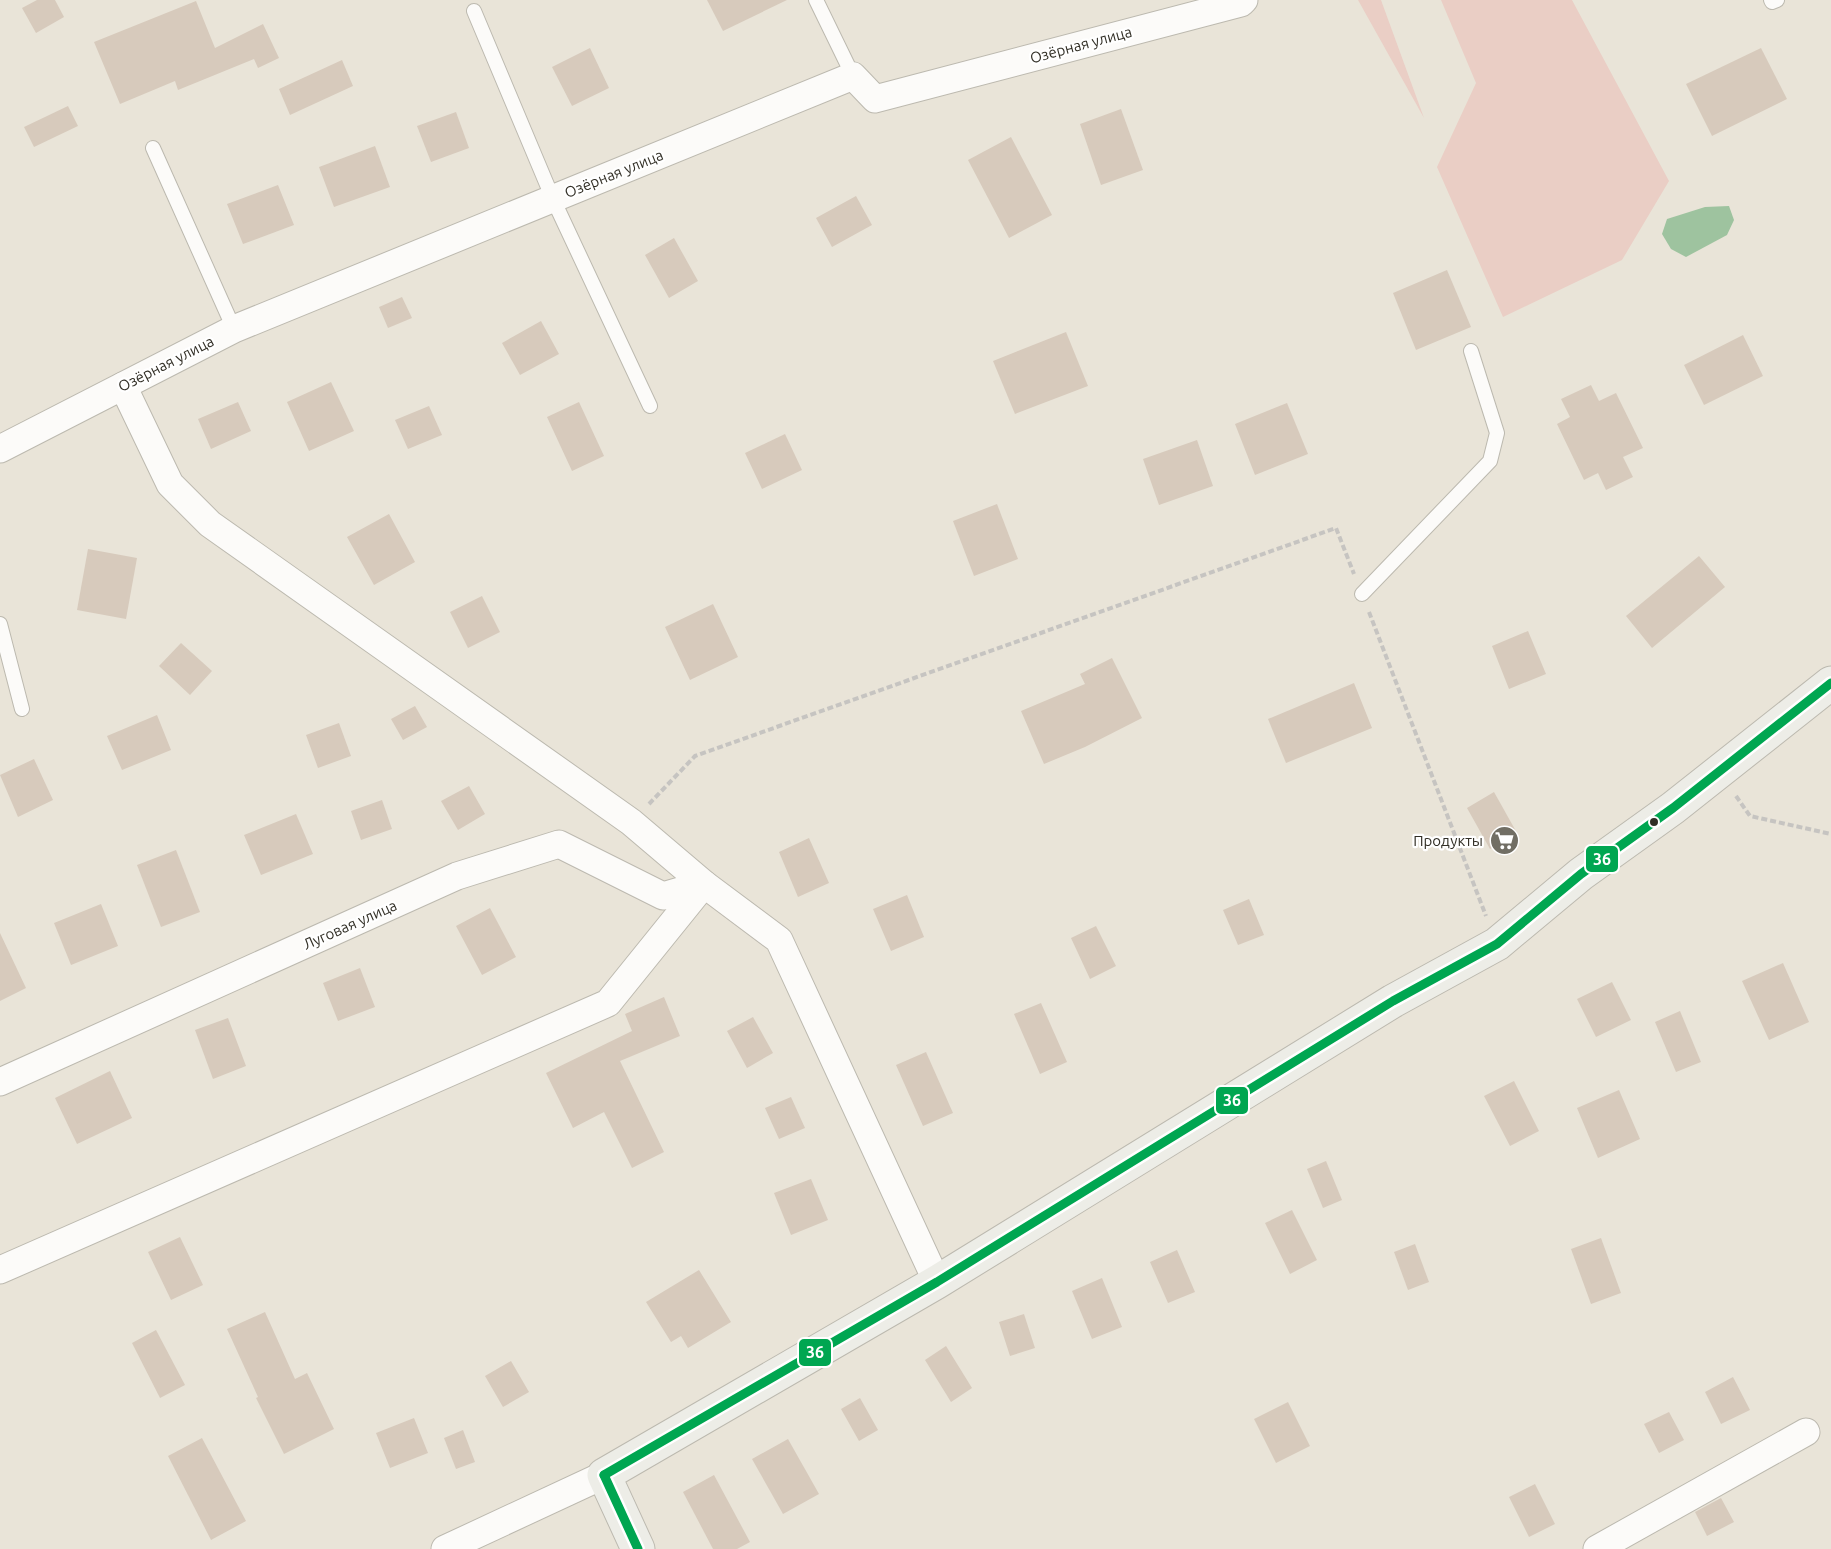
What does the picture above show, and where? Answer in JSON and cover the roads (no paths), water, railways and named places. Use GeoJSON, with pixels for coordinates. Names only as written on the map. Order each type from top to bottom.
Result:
{"type":"FeatureCollection","features":[{"type":"Feature","properties":{"kind":"street","name":"Озёрная улица"},"geometry":{"type":"LineString","coordinates":[[0,449],[234,330],[853,76],[875,99],[1241,3],[1244,0]]}},
{"type":"Feature","properties":{"kind":"street"},"geometry":{"type":"LineString","coordinates":[[123,386],[170,483],[210,525],[631,822],[704,884],[779,940],[937,1282]]}},
{"type":"Feature","properties":{"kind":"street"},"geometry":{"type":"LineString","coordinates":[[444,1549],[604,1475],[937,1282],[1393,1001],[1497,944],[1581,874],[1672,808],[1831,683]]}},
{"type":"Feature","properties":{"kind":"street","name":"Луговая улица"},"geometry":{"type":"LineString","coordinates":[[0,1082],[457,876],[559,844],[663,896],[704,884]]}},
{"type":"Feature","properties":{"kind":"street"},"geometry":{"type":"LineString","coordinates":[[0,1270],[608,1003],[704,884]]}},
{"type":"Feature","properties":{"kind":"street"},"geometry":{"type":"LineString","coordinates":[[1597,1549],[1806,1432]]}},
{"type":"Feature","properties":{"kind":"street"},"geometry":{"type":"LineString","coordinates":[[604,1475],[638,1549]]}},
{"type":"Feature","properties":{"kind":"lane"},"geometry":{"type":"LineString","coordinates":[[816,0],[853,76]]}},
{"type":"Feature","properties":{"kind":"lane"},"geometry":{"type":"LineString","coordinates":[[1771,0],[1772,2],[1777,0]]}},
{"type":"Feature","properties":{"kind":"lane"},"geometry":{"type":"LineString","coordinates":[[474,11],[553,199],[650,406]]}},
{"type":"Feature","properties":{"kind":"lane"},"geometry":{"type":"LineString","coordinates":[[153,148],[234,330]]}},
{"type":"Feature","properties":{"kind":"lane"},"geometry":{"type":"LineString","coordinates":[[1362,594],[1490,461],[1497,433],[1471,351]]}},
{"type":"Feature","properties":{"kind":"lane"},"geometry":{"type":"LineString","coordinates":[[0,624],[22,709]]}},
{"type":"Feature","properties":{"kind":"place","name":"Продукты"},"geometry":{"type":"Point","coordinates":[1504,841]}}]}
